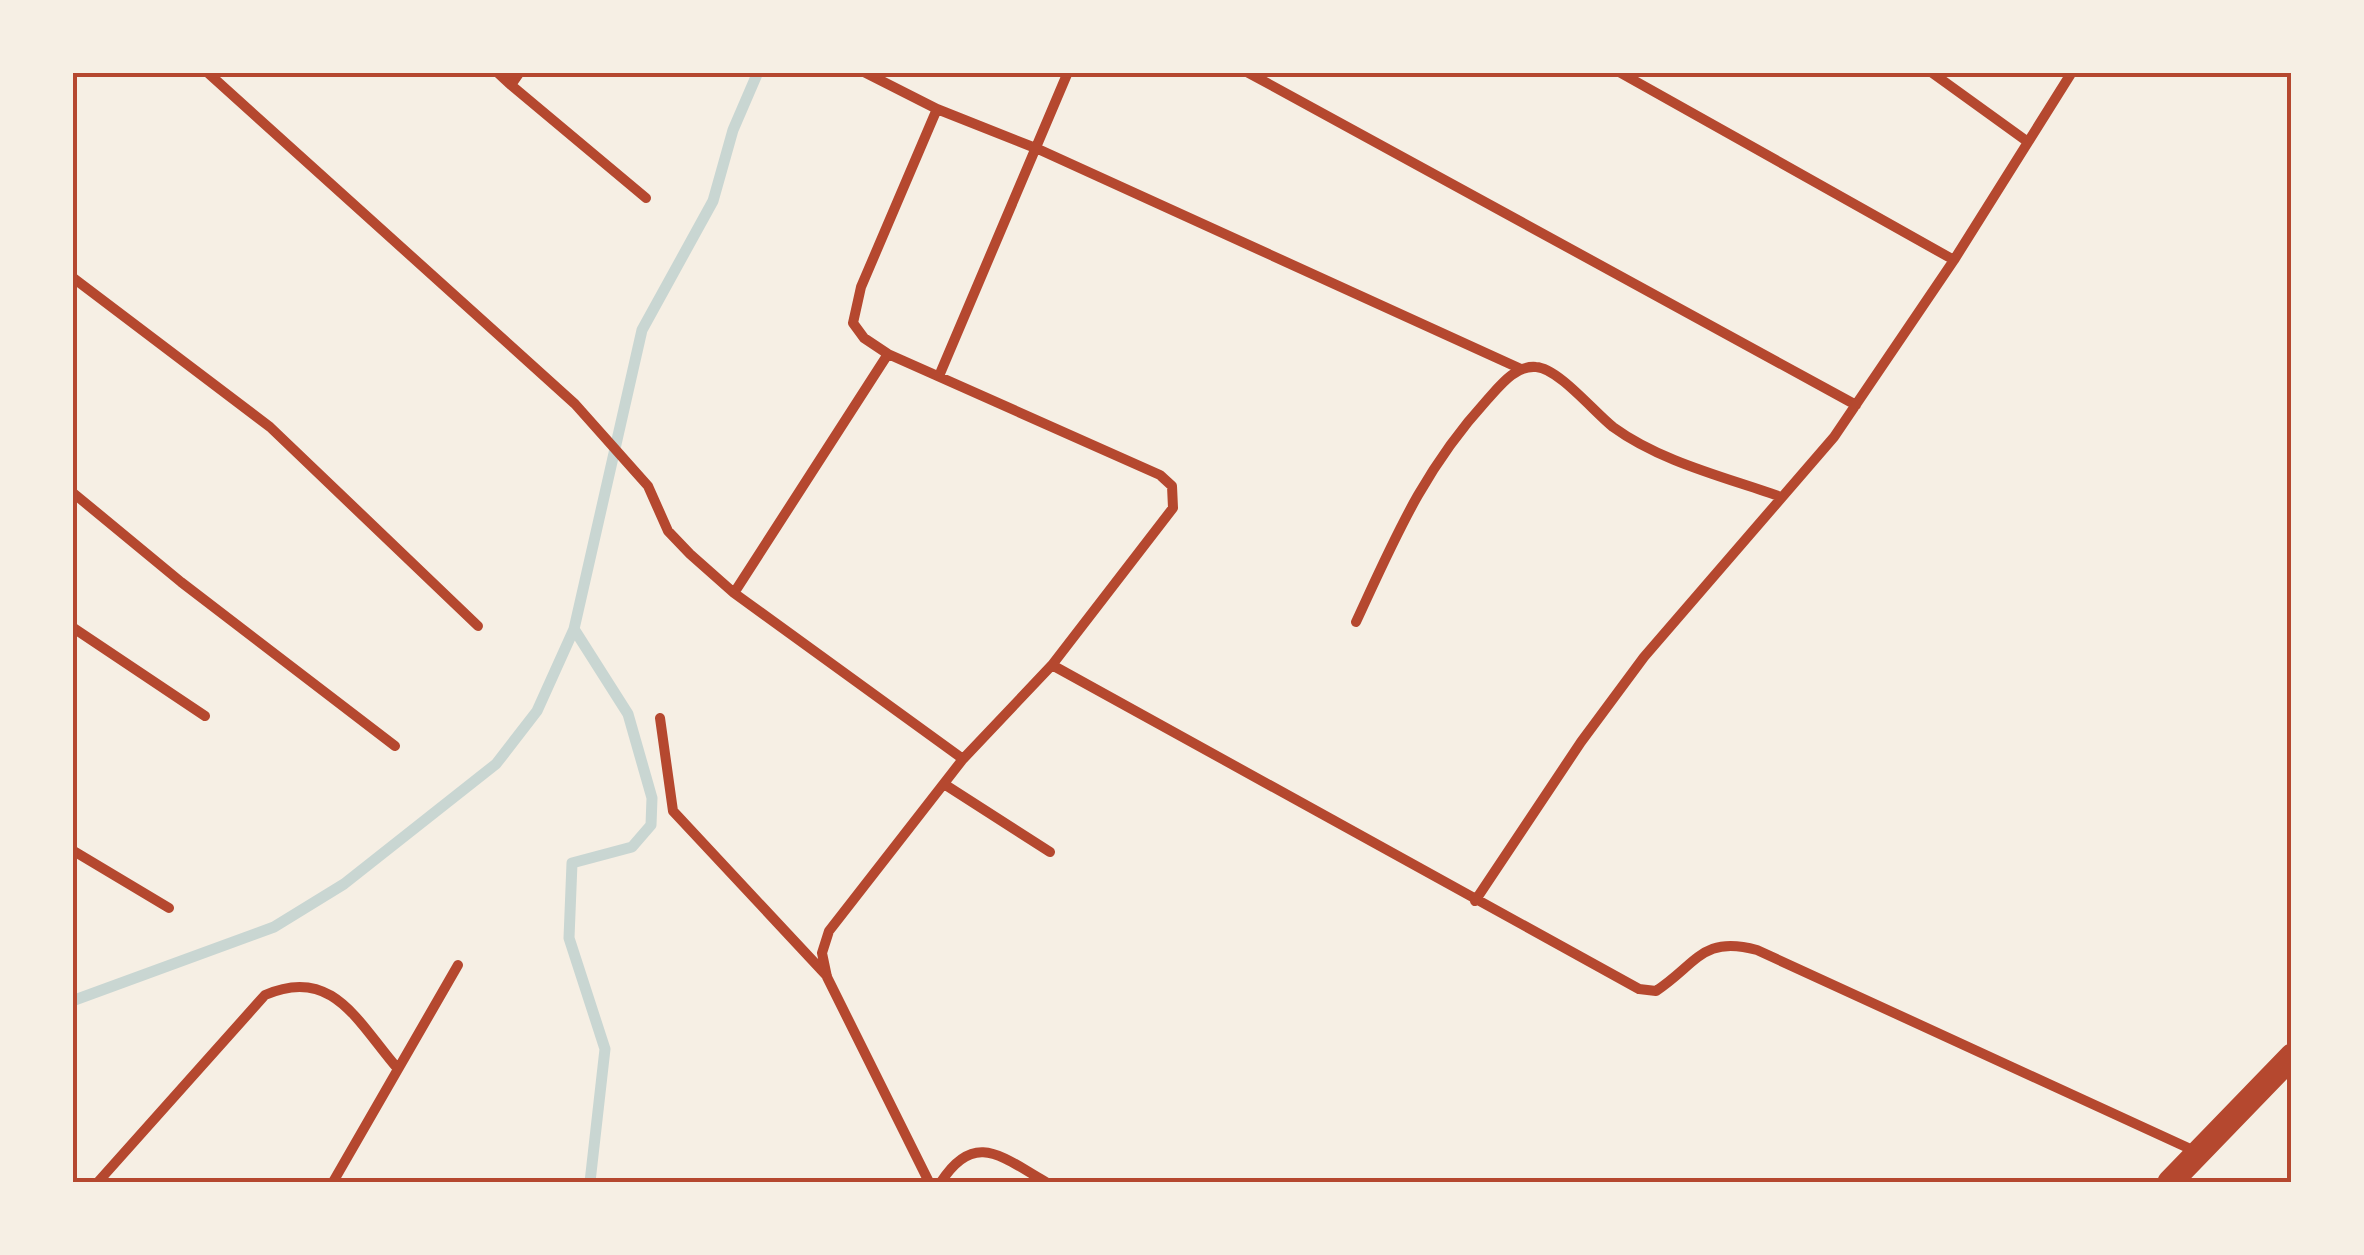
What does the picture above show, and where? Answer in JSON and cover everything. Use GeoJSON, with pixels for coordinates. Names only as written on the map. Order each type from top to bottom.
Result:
{"type":"FeatureCollection","features":[{"type":"Feature","properties":{"kind":"main road"},"geometry":{"type":"LineString","coordinates":[[2170,1182],[2292,1056]]}},
{"type":"Feature","properties":{"kind":"street"},"geometry":{"type":"LineString","coordinates":[[207,72],[576,404],[648,486],[668,531],[734,594],[963,759]]}},
{"type":"Feature","properties":{"kind":"street"},"geometry":{"type":"LineString","coordinates":[[498,72],[646,198]]}},
{"type":"Feature","properties":{"kind":"street"},"geometry":{"type":"LineString","coordinates":[[511,85],[520,72]]}},
{"type":"Feature","properties":{"kind":"street"},"geometry":{"type":"LineString","coordinates":[[864,72],[938,109],[1038,150],[1521,369]]}},
{"type":"Feature","properties":{"kind":"street"},"geometry":{"type":"LineString","coordinates":[[939,376],[1068,72]]}},
{"type":"Feature","properties":{"kind":"street"},"geometry":{"type":"LineString","coordinates":[[1247,72],[1856,405]]}},
{"type":"Feature","properties":{"kind":"street"},"geometry":{"type":"LineString","coordinates":[[1620,72],[1954,260]]}},
{"type":"Feature","properties":{"kind":"street"},"geometry":{"type":"LineString","coordinates":[[1930,72],[2028,142]]}},
{"type":"Feature","properties":{"kind":"street"},"geometry":{"type":"LineString","coordinates":[[1475,901],[1644,658],[1856,405],[1954,260],[2072,72]]}},
{"type":"Feature","properties":{"kind":"street"},"geometry":{"type":"LineString","coordinates":[[930,1182],[828,977],[822,953],[829,931],[963,759],[1052,665],[1174,508],[1172,486],[1160,474],[888,354],[864,338],[853,323],[854,308],[938,109]]}},
{"type":"Feature","properties":{"kind":"street"},"geometry":{"type":"LineString","coordinates":[[72,277],[270,427],[478,626]]}},
{"type":"Feature","properties":{"kind":"street"},"geometry":{"type":"LineString","coordinates":[[734,594],[888,354]]}},
{"type":"Feature","properties":{"kind":"street"},"geometry":{"type":"LineString","coordinates":[[1356,622],[1434,463],[1505,380],[1521,369],[1535,366],[1551,372],[1613,427],[1642,444],[1781,497]]}},
{"type":"Feature","properties":{"kind":"street"},"geometry":{"type":"LineString","coordinates":[[72,492],[181,582],[396,746]]}},
{"type":"Feature","properties":{"kind":"street"},"geometry":{"type":"LineString","coordinates":[[72,627],[206,716]]}},
{"type":"Feature","properties":{"kind":"street"},"geometry":{"type":"LineString","coordinates":[[1052,665],[1639,989],[1656,991],[1705,948],[1734,944],[1758,950],[2198,1152]]}},
{"type":"Feature","properties":{"kind":"street"},"geometry":{"type":"LineString","coordinates":[[660,718],[673,812],[828,977]]}},
{"type":"Feature","properties":{"kind":"street"},"geometry":{"type":"LineString","coordinates":[[944,784],[1050,852]]}},
{"type":"Feature","properties":{"kind":"street"},"geometry":{"type":"LineString","coordinates":[[72,850],[169,908]]}},
{"type":"Feature","properties":{"kind":"street"},"geometry":{"type":"LineString","coordinates":[[333,1182],[458,965]]}},
{"type":"Feature","properties":{"kind":"street"},"geometry":{"type":"LineString","coordinates":[[98,1182],[265,995],[280,988],[300,983],[330,991],[398,1070]]}},
{"type":"Feature","properties":{"kind":"street"},"geometry":{"type":"LineString","coordinates":[[941,1182],[964,1154],[978,1151],[996,1153],[1046,1182]]}},
{"type":"Feature","properties":{"kind":"waterway"},"geometry":{"type":"LineString","coordinates":[[72,1001],[274,927],[344,884],[496,764],[537,711],[574,629],[642,330],[713,201],[733,130],[758,72]]}},
{"type":"Feature","properties":{"kind":"waterway"},"geometry":{"type":"LineString","coordinates":[[574,629],[628,714],[652,798],[651,825],[632,847],[572,863],[569,938],[605,1049],[590,1182]]}}]}
